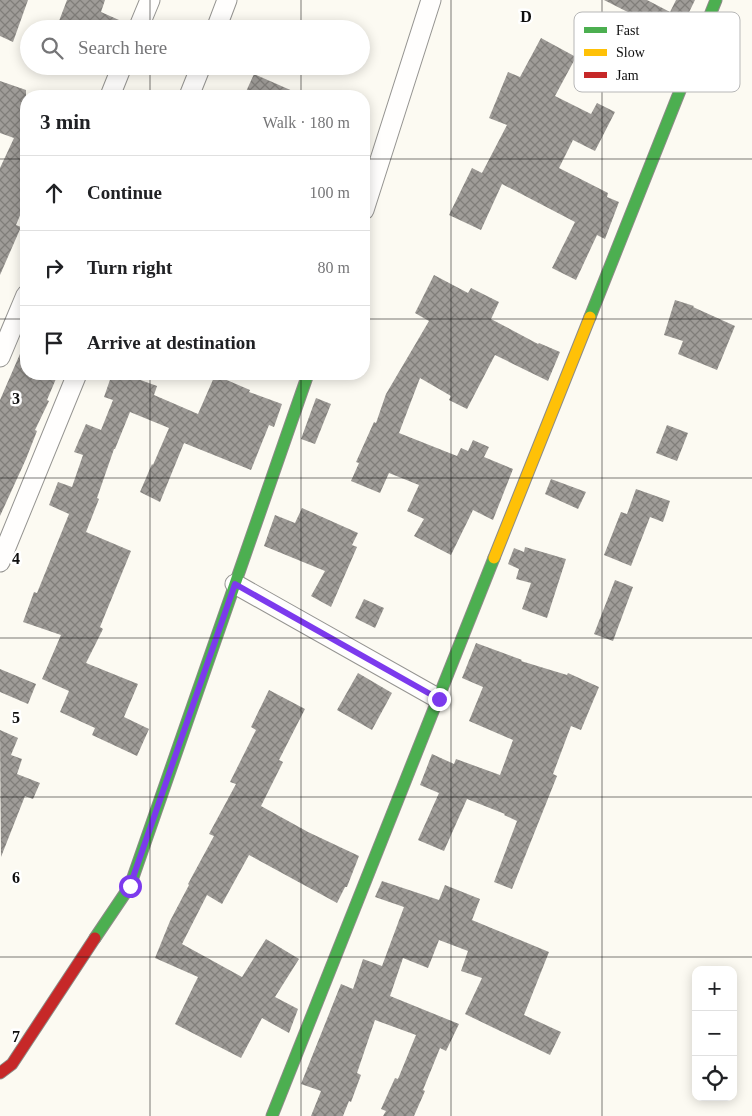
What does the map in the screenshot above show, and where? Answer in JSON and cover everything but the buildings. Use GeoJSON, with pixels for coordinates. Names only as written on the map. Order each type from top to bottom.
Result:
{"type":"FeatureCollection","features":[{"type":"Feature","properties":{"kind":"street"},"geometry":{"type":"LineString","coordinates":[[142,20],[150,0]]}},
{"type":"Feature","properties":{"kind":"street"},"geometry":{"type":"LineString","coordinates":[[219,20],[227,0]]}},
{"type":"Feature","properties":{"kind":"street"},"geometry":{"type":"LineString","coordinates":[[370,191],[431,0]]}},
{"type":"Feature","properties":{"kind":"street"},"geometry":{"type":"LineString","coordinates":[[711,12],[716,0]]}},
{"type":"Feature","properties":{"kind":"street"},"geometry":{"type":"LineString","coordinates":[[112,90],[118,75]]}},
{"type":"Feature","properties":{"kind":"street"},"geometry":{"type":"LineString","coordinates":[[191,90],[197,75]]}},
{"type":"Feature","properties":{"kind":"street"},"geometry":{"type":"LineString","coordinates":[[272,1116],[680,92]]}},
{"type":"Feature","properties":{"kind":"street"},"geometry":{"type":"LineString","coordinates":[[0,357],[20,309]]}},
{"type":"Feature","properties":{"kind":"street"},"geometry":{"type":"LineString","coordinates":[[0,562],[75,380]]}},
{"type":"Feature","properties":{"kind":"street"},"geometry":{"type":"LineString","coordinates":[[0,1073],[12,1064],[130,886],[306,380]]}},
{"type":"Feature","properties":{"kind":"street"},"geometry":{"type":"LineString","coordinates":[[235,584],[439,699]]}},
{"type":"Feature","properties":{"kind":"traffic: fast"},"geometry":{"type":"LineString","coordinates":[[711,12],[716,0]]}},
{"type":"Feature","properties":{"kind":"traffic: fast"},"geometry":{"type":"LineString","coordinates":[[590,317],[679,92]]}},
{"type":"Feature","properties":{"kind":"traffic: fast"},"geometry":{"type":"LineString","coordinates":[[95,938],[130,886],[306,380]]}},
{"type":"Feature","properties":{"kind":"traffic: fast"},"geometry":{"type":"LineString","coordinates":[[272,1116],[494,558]]}},
{"type":"Feature","properties":{"kind":"traffic: slow"},"geometry":{"type":"LineString","coordinates":[[494,558],[590,317]]}},
{"type":"Feature","properties":{"kind":"traffic: jam"},"geometry":{"type":"LineString","coordinates":[[0,1073],[12,1064],[95,938]]}},
{"type":"Feature","properties":{"kind":"route"},"geometry":{"type":"LineString","coordinates":[[130,886],[235,584],[439,699]]}}]}
